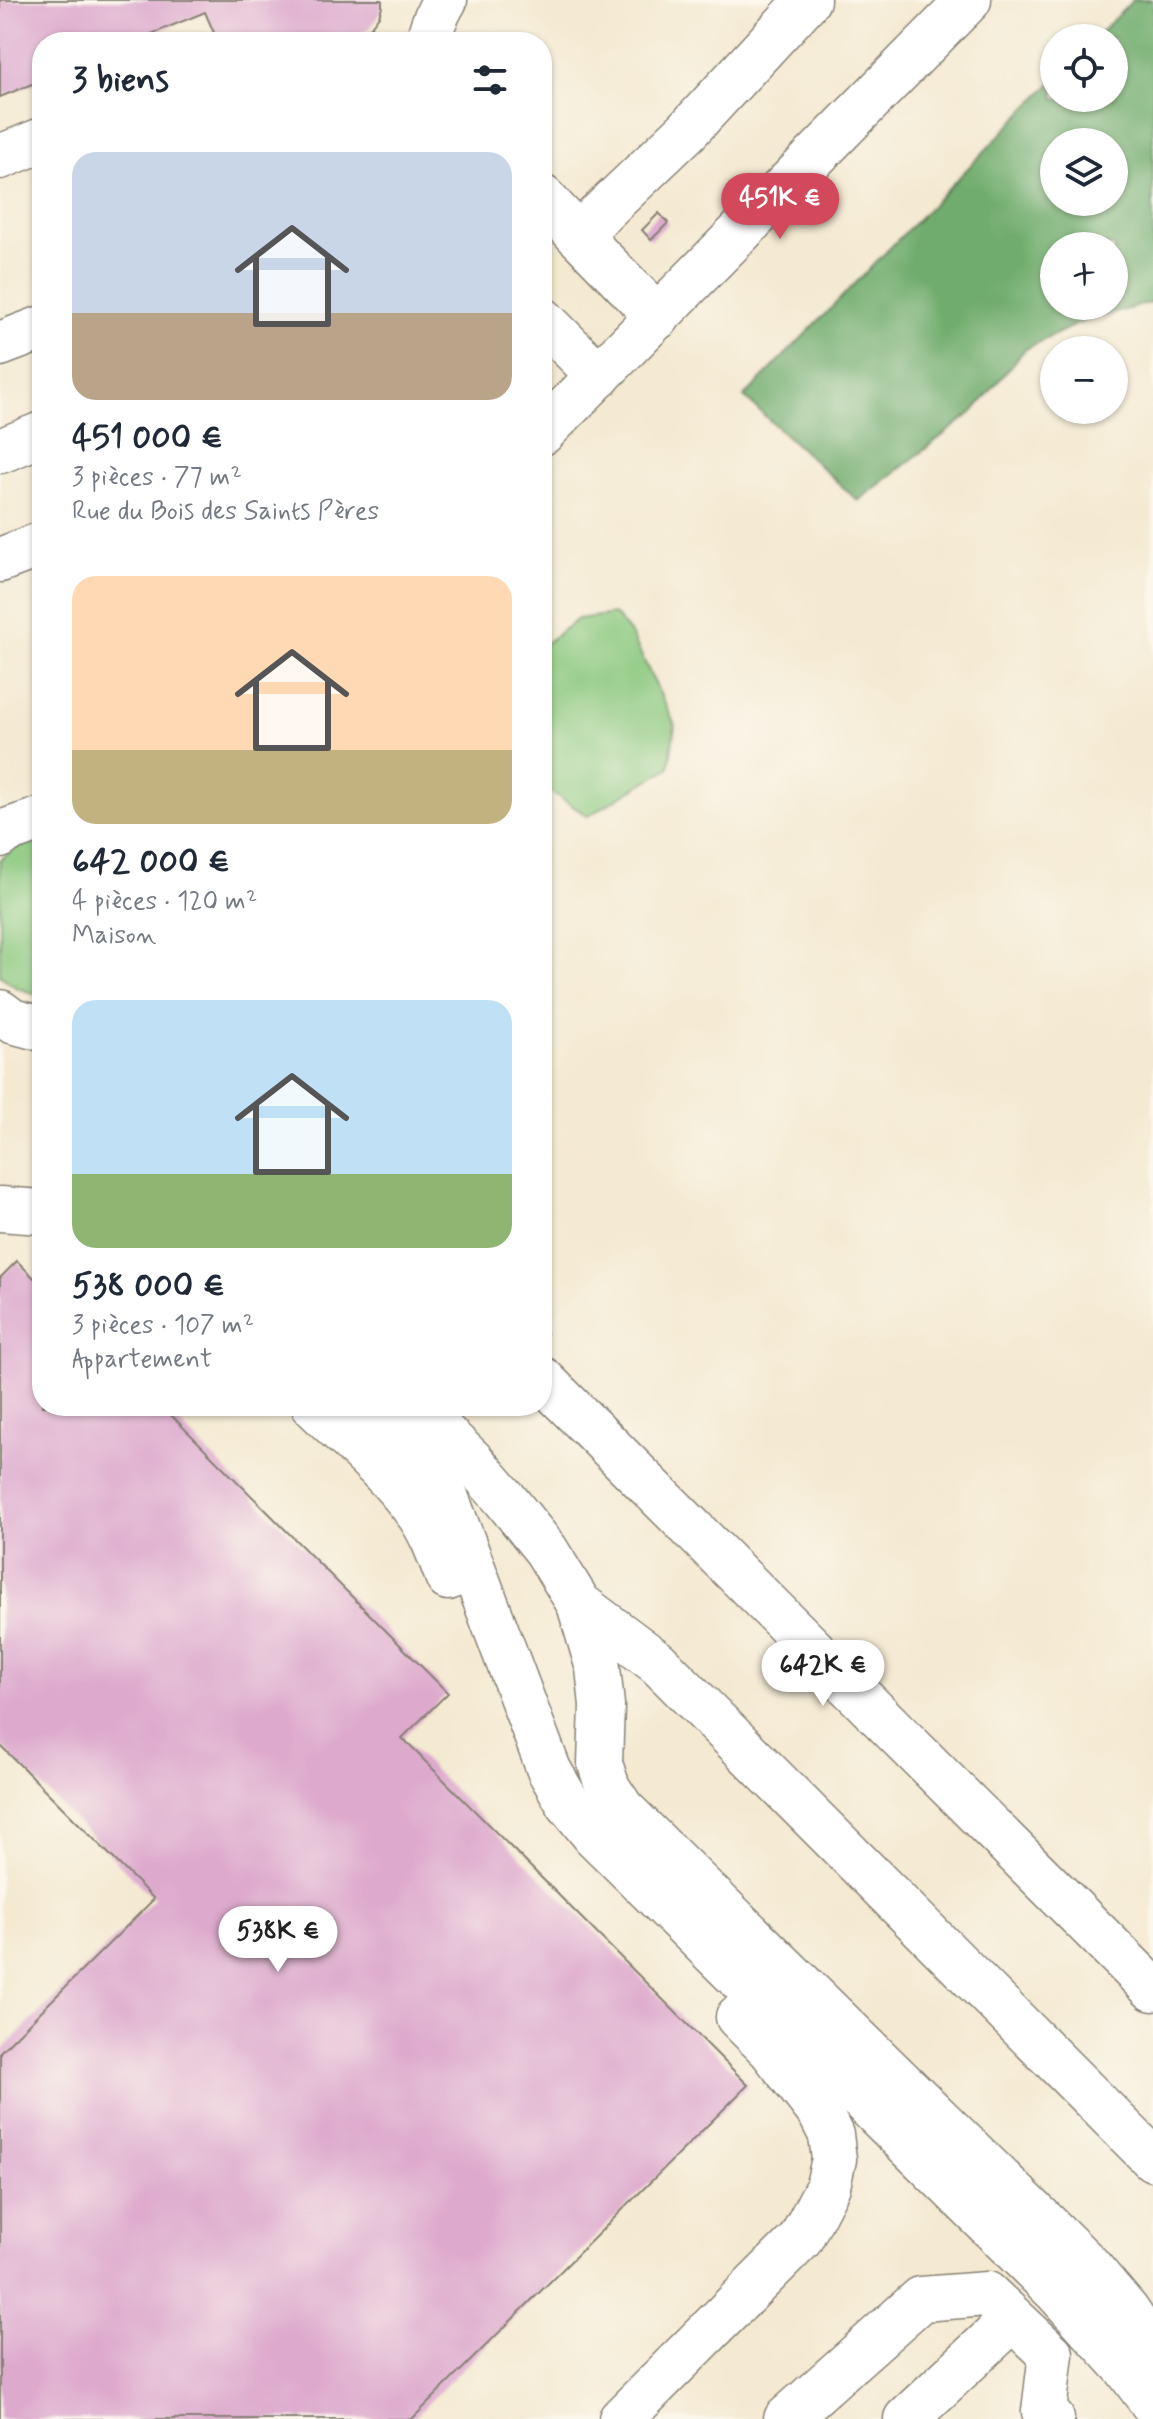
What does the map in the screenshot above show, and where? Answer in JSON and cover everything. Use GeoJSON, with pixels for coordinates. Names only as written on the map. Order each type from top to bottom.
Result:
{"type":"FeatureCollection","features":[{"type":"Feature","properties":{"kind":"street"},"geometry":{"type":"LineString","coordinates":[[430,32],[445,0]]}},
{"type":"Feature","properties":{"kind":"street"},"geometry":{"type":"LineString","coordinates":[[578,235],[687,131],[808,0]]}},
{"type":"Feature","properties":{"kind":"street"},"geometry":{"type":"LineString","coordinates":[[552,423],[969,0]]}},
{"type":"Feature","properties":{"kind":"street"},"geometry":{"type":"LineString","coordinates":[[0,157],[32,144]]}},
{"type":"Feature","properties":{"kind":"street"},"geometry":{"type":"LineString","coordinates":[[552,208],[658,317]]}},
{"type":"Feature","properties":{"kind":"street"},"geometry":{"type":"LineString","coordinates":[[552,329],[599,376]]}},
{"type":"Feature","properties":{"kind":"street"},"geometry":{"type":"LineString","coordinates":[[0,344],[32,332]]}},
{"type":"Feature","properties":{"kind":"street"},"geometry":{"type":"LineString","coordinates":[[0,560],[32,548]]}},
{"type":"Feature","properties":{"kind":"street"},"geometry":{"type":"LineString","coordinates":[[0,1012],[12,1021],[32,1026]]}},
{"type":"Feature","properties":{"kind":"street"},"geometry":{"type":"LineString","coordinates":[[0,1179],[32,1182]]}},
{"type":"Feature","properties":{"kind":"street"},"geometry":{"type":"LineString","coordinates":[[0,1209],[32,1211]]}},
{"type":"Feature","properties":{"kind":"street"},"geometry":{"type":"LineString","coordinates":[[552,1389],[1153,1989]]}},
{"type":"Feature","properties":{"kind":"street"},"geometry":{"type":"LineString","coordinates":[[324,1416],[398,1488],[421,1518],[439,1552],[514,1760],[529,1795],[550,1827],[586,1867],[771,2050],[805,2091],[831,2135],[834,2159],[828,2186],[800,2240],[621,2419]]}},
{"type":"Feature","properties":{"kind":"street"},"geometry":{"type":"LineString","coordinates":[[381,1416],[422,1457],[441,1483],[549,1770],[568,1803],[605,1846],[1056,2291],[1126,2368],[1153,2404]]}},
{"type":"Feature","properties":{"kind":"street"},"geometry":{"type":"LineString","coordinates":[[426,1416],[505,1499],[546,1550],[579,1604],[598,1668],[602,1705],[600,1764],[608,1788],[622,1809],[1088,2265],[1127,2311],[1153,2349]]}},
{"type":"Feature","properties":{"kind":"street"},"geometry":{"type":"LineString","coordinates":[[579,1604],[658,1663],[1153,2159]]}},
{"type":"Feature","properties":{"kind":"street"},"geometry":{"type":"LineString","coordinates":[[786,2419],[921,2299],[987,2294],[1051,2354],[1044,2416]]}},
{"type":"Feature","properties":{"kind":"street"},"geometry":{"type":"LineString","coordinates":[[906,2419],[1013,2319]]}},
{"type":"Feature","properties":{"kind":"green space"},"geometry":{"type":"Polygon","coordinates":[[[1133,0],[1153,0],[1153,302],[1128,309],[1128,232],[1040,232],[1040,320],[1090,320],[1052,336],[1040,336],[1040,342],[1025,349],[973,412],[858,501],[744,397],[1040,94],[1040,112],[1128,112],[1128,24],[1109,24],[1133,0]]]}},
{"type":"Feature","properties":{"kind":"green space"},"geometry":{"type":"Polygon","coordinates":[[[614,614],[632,636],[675,725],[669,768],[588,816],[552,793],[552,638],[578,619],[614,614]]]}},
{"type":"Feature","properties":{"kind":"green space"},"geometry":{"type":"Polygon","coordinates":[[[32,842],[32,993],[17,988],[0,975],[0,860],[15,848],[32,842]]]}},
{"type":"Feature","properties":{"kind":"building"},"geometry":{"type":"Polygon","coordinates":[[[0,0],[382,0],[379,16],[370,28],[362,32],[214,32],[205,12],[156,32],[32,32],[32,84],[0,97],[0,0]]]}},
{"type":"Feature","properties":{"kind":"building"},"geometry":{"type":"Polygon","coordinates":[[[659,213],[668,223],[651,240],[642,230],[659,213]]]}},
{"type":"Feature","properties":{"kind":"building"},"geometry":{"type":"Polygon","coordinates":[[[17,1261],[32,1276],[32,1416],[172,1416],[448,1693],[402,1738],[748,2085],[412,2419],[0,2419],[0,2052],[154,1899],[0,1745],[0,1278],[17,1261]]]}}]}
